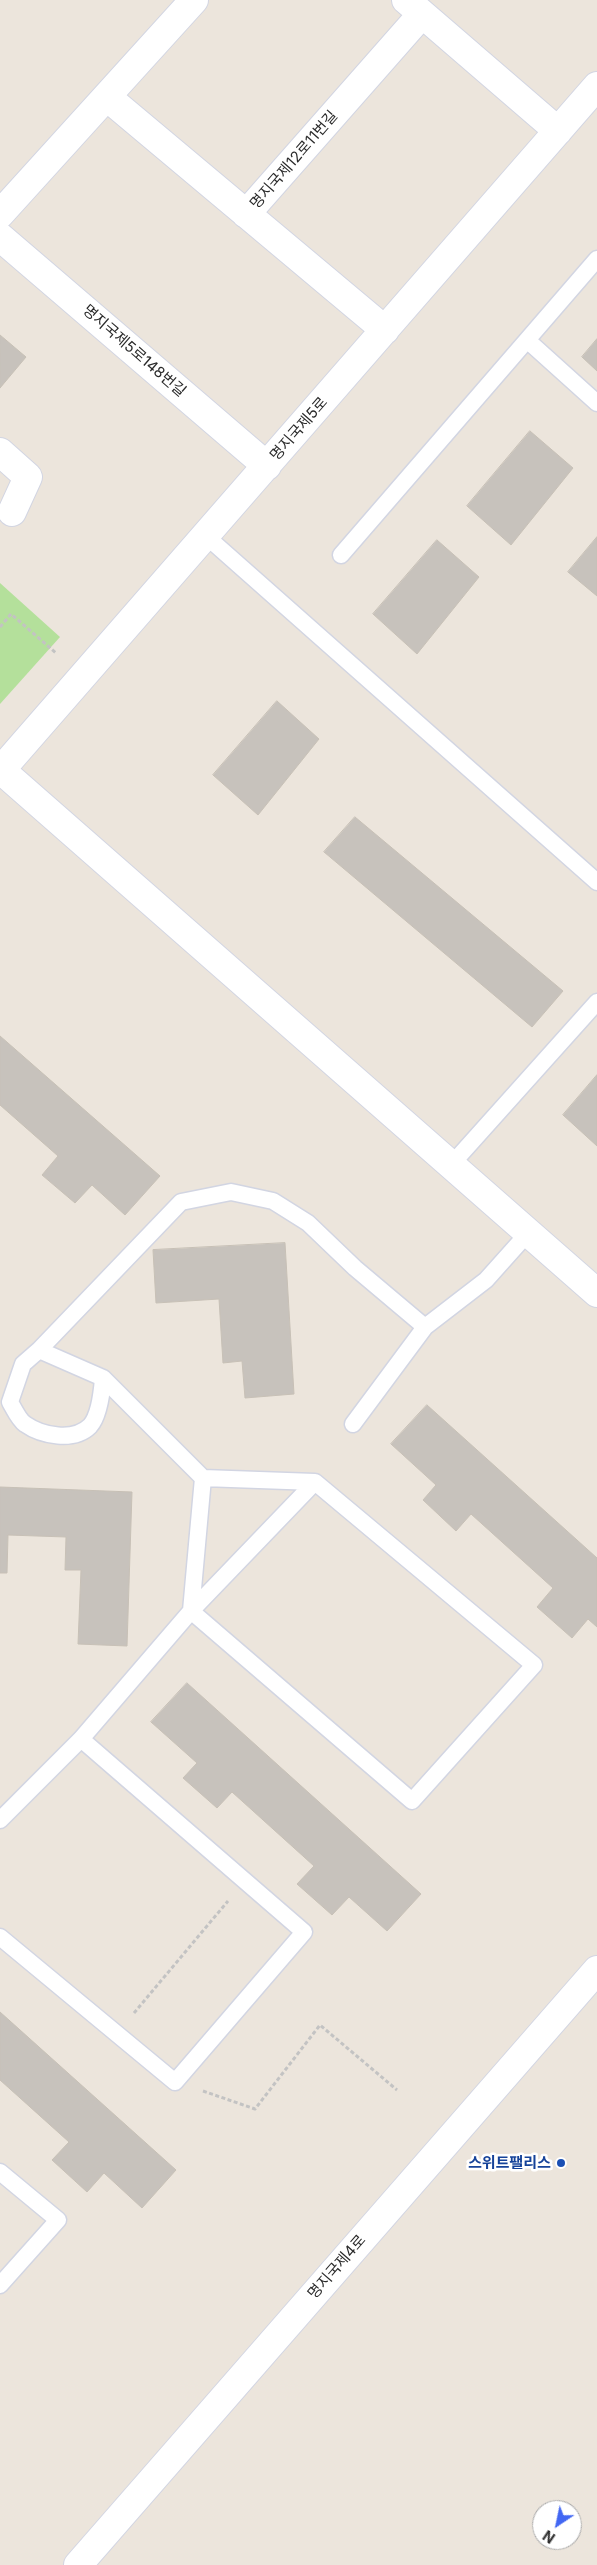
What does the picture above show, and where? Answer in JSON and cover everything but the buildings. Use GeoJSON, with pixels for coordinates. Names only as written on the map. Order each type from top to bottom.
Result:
{"type":"FeatureCollection","features":[{"type":"Feature","properties":{"kind":"street"},"geometry":{"type":"LineString","coordinates":[[0,214],[194,0]]}},
{"type":"Feature","properties":{"kind":"street","name":"명지국제12로11번길"},"geometry":{"type":"LineString","coordinates":[[107,96],[246,214],[414,7],[558,131]]}},
{"type":"Feature","properties":{"kind":"street","name":"명지국제5로"},"geometry":{"type":"LineString","coordinates":[[1,770],[597,86]]}},
{"type":"Feature","properties":{"kind":"street"},"geometry":{"type":"LineString","coordinates":[[246,214],[385,330]]}},
{"type":"Feature","properties":{"kind":"street","name":"명지국제5로148번길"},"geometry":{"type":"LineString","coordinates":[[0,237],[267,466]]}},
{"type":"Feature","properties":{"kind":"street"},"geometry":{"type":"LineString","coordinates":[[0,452],[28,477],[12,512]]}},
{"type":"Feature","properties":{"kind":"street"},"geometry":{"type":"LineString","coordinates":[[1,770],[597,1293]]}},
{"type":"Feature","properties":{"kind":"street","name":"명지국제4로"},"geometry":{"type":"LineString","coordinates":[[78,2565],[597,1970]]}},
{"type":"Feature","properties":{"kind":"lane"},"geometry":{"type":"LineString","coordinates":[[341,555],[597,259]]}},
{"type":"Feature","properties":{"kind":"lane"},"geometry":{"type":"LineString","coordinates":[[527,340],[597,403]]}},
{"type":"Feature","properties":{"kind":"lane"},"geometry":{"type":"LineString","coordinates":[[206,536],[597,882]]}},
{"type":"Feature","properties":{"kind":"lane"},"geometry":{"type":"LineString","coordinates":[[451,1165],[597,1002]]}},
{"type":"Feature","properties":{"kind":"lane"},"geometry":{"type":"LineString","coordinates":[[103,1378],[101,1399],[90,1426],[70,1437],[47,1433],[24,1424],[10,1402],[23,1364],[39,1350],[181,1202],[231,1192],[273,1201],[308,1223],[355,1268],[425,1327]]}},
{"type":"Feature","properties":{"kind":"lane"},"geometry":{"type":"LineString","coordinates":[[354,1424],[425,1327],[486,1280],[528,1233]]}},
{"type":"Feature","properties":{"kind":"lane"},"geometry":{"type":"LineString","coordinates":[[39,1350],[103,1378],[203,1478],[315,1482],[534,1666],[412,1801],[191,1611]]}},
{"type":"Feature","properties":{"kind":"lane"},"geometry":{"type":"LineString","coordinates":[[191,1611],[203,1478]]}},
{"type":"Feature","properties":{"kind":"lane"},"geometry":{"type":"LineString","coordinates":[[0,1820],[81,1739],[191,1611],[315,1482]]}},
{"type":"Feature","properties":{"kind":"lane"},"geometry":{"type":"LineString","coordinates":[[0,1936],[175,2082],[304,1932],[81,1739]]}},
{"type":"Feature","properties":{"kind":"lane"},"geometry":{"type":"LineString","coordinates":[[0,2172],[58,2220],[0,2284]]}},
{"type":"Feature","properties":{"kind":"path"},"geometry":{"type":"LineString","coordinates":[[0,627],[11,614],[56,652]]}},
{"type":"Feature","properties":{"kind":"path"},"geometry":{"type":"LineString","coordinates":[[118,2033],[244,1882]]}},
{"type":"Feature","properties":{"kind":"path"},"geometry":{"type":"LineString","coordinates":[[175,2082],[255,2109],[320,2025],[397,2090]]}},
{"type":"Feature","properties":{"kind":"green space"},"geometry":{"type":"Polygon","coordinates":[[[0,583],[60,637],[0,704],[0,583]]]}},
{"type":"Feature","properties":{"kind":"place","name":"스위트팰리스"},"geometry":{"type":"Point","coordinates":[561,2163]}}]}
